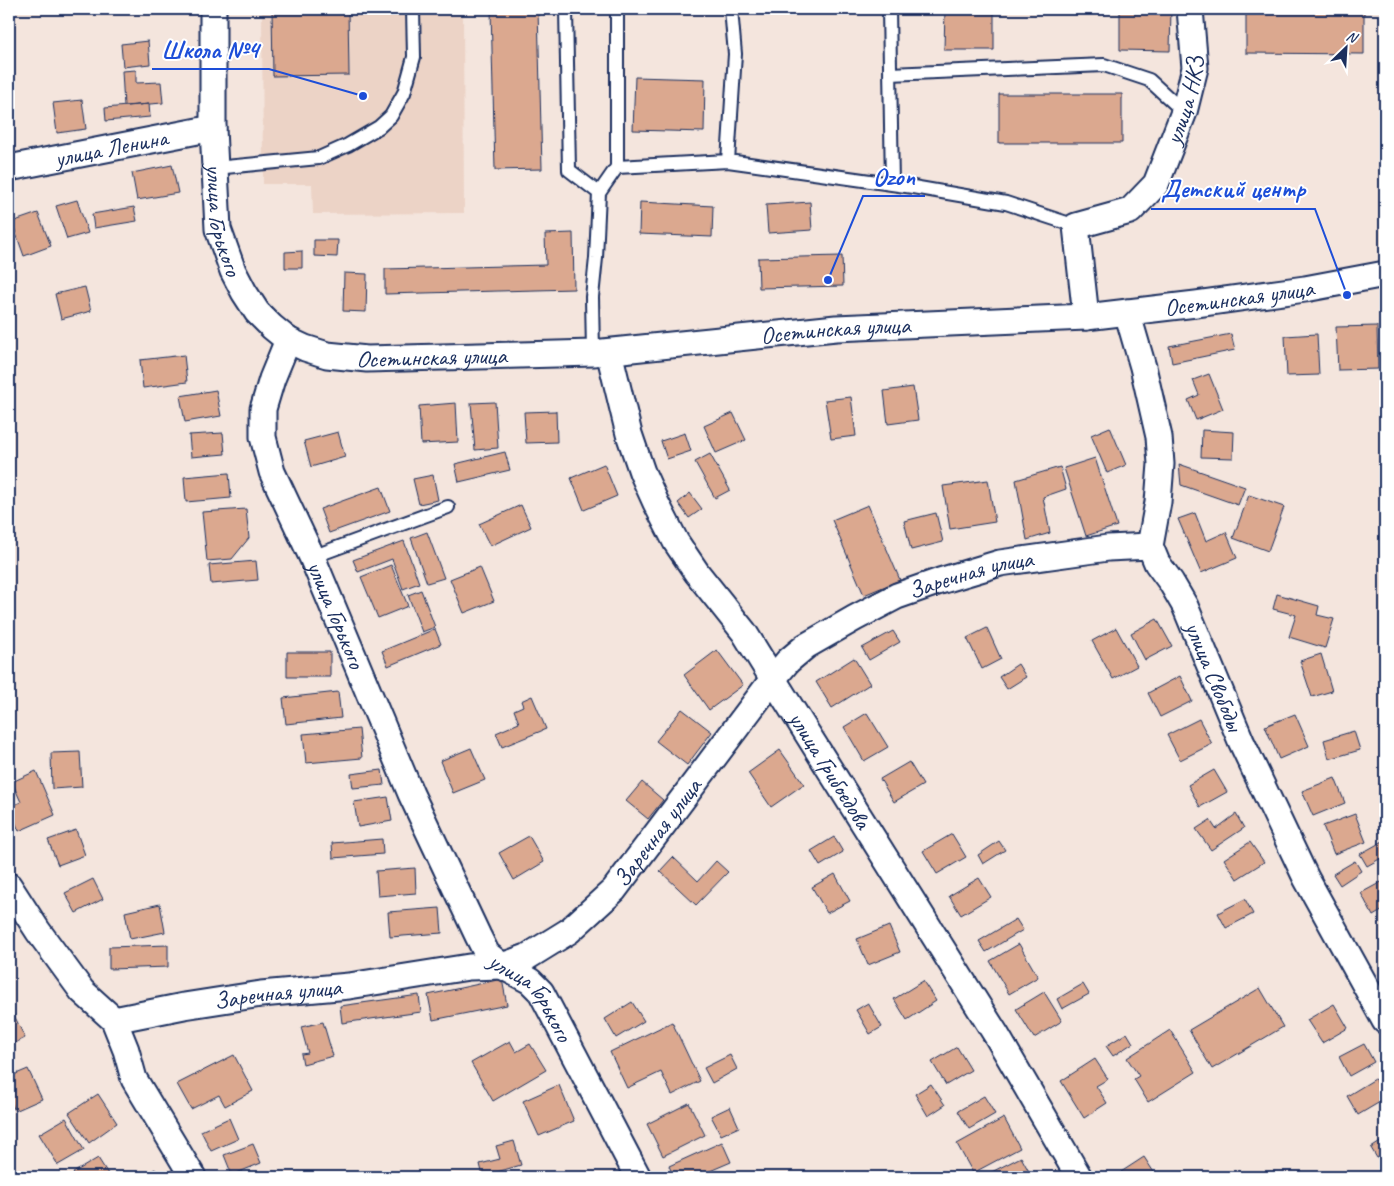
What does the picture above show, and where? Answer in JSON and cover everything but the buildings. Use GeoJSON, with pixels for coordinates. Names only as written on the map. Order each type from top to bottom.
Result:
{"type":"FeatureCollection","features":[{"type":"Feature","properties":{"kind":"street","name":"улица Горького"},"geometry":{"type":"LineString","coordinates":[[213,9],[213,128],[218,229],[233,271],[244,292],[257,312],[288,340],[272,379],[263,408],[263,437],[272,472],[312,557],[415,803],[487,954],[502,966],[530,981],[541,992],[638,1177]]}},
{"type":"Feature","properties":{"kind":"street","name":"улица НКЗ"},"geometry":{"type":"LineString","coordinates":[[1076,226],[1130,210],[1156,184],[1184,112],[1195,68],[1190,9]]}},
{"type":"Feature","properties":{"kind":"street","name":"улица Ленина"},"geometry":{"type":"LineString","coordinates":[[9,168],[213,128]]}},
{"type":"Feature","properties":{"kind":"street"},"geometry":{"type":"LineString","coordinates":[[1076,226],[1086,317]]}},
{"type":"Feature","properties":{"kind":"street","name":"Осетинская улица"},"geometry":{"type":"LineString","coordinates":[[288,340],[327,355],[367,359],[601,352],[836,328],[1086,317],[1305,289],[1385,274]]}},
{"type":"Feature","properties":{"kind":"street"},"geometry":{"type":"LineString","coordinates":[[1127,312],[1143,367],[1159,437],[1161,464],[1158,502],[1150,546]]}},
{"type":"Feature","properties":{"kind":"street","name":"улица Грибоедова"},"geometry":{"type":"LineString","coordinates":[[601,352],[642,472],[676,542],[697,573],[744,632],[996,1036],[1079,1177]]}},
{"type":"Feature","properties":{"kind":"street","name":"Заречная улица"},"geometry":{"type":"LineString","coordinates":[[114,1020],[184,1006],[261,994],[349,986],[469,967],[502,966],[527,957],[569,931],[614,890],[773,679],[788,661],[806,646],[888,600],[1000,563],[1108,548],[1150,546]]}},
{"type":"Feature","properties":{"kind":"street","name":"улица Свободы"},"geometry":{"type":"LineString","coordinates":[[1150,546],[1157,563],[1185,606],[1241,741],[1306,878],[1385,1021]]}},
{"type":"Feature","properties":{"kind":"street"},"geometry":{"type":"LineString","coordinates":[[9,886],[82,991],[114,1020],[126,1050],[134,1079],[193,1177]]}},
{"type":"Feature","properties":{"kind":"lane"},"geometry":{"type":"LineString","coordinates":[[215,168],[319,158],[348,145],[378,127],[391,116],[404,93],[414,57],[413,9]]}},
{"type":"Feature","properties":{"kind":"lane"},"geometry":{"type":"LineString","coordinates":[[566,9],[569,170],[599,194]]}},
{"type":"Feature","properties":{"kind":"lane"},"geometry":{"type":"LineString","coordinates":[[601,352],[592,297],[599,194],[617,168],[617,9]]}},
{"type":"Feature","properties":{"kind":"lane"},"geometry":{"type":"LineString","coordinates":[[728,161],[735,54],[731,9]]}},
{"type":"Feature","properties":{"kind":"lane"},"geometry":{"type":"LineString","coordinates":[[889,9],[892,184]]}},
{"type":"Feature","properties":{"kind":"lane"},"geometry":{"type":"LineString","coordinates":[[890,74],[1104,65],[1149,80],[1184,112]]}},
{"type":"Feature","properties":{"kind":"lane"},"geometry":{"type":"LineString","coordinates":[[617,168],[728,161],[892,184],[1006,203],[1076,226]]}},
{"type":"Feature","properties":{"kind":"lane"},"geometry":{"type":"LineString","coordinates":[[312,557],[448,507]]}},
{"type":"Feature","properties":{"kind":"shaded area"},"geometry":{"type":"Polygon","coordinates":[[[262,9],[463,9],[464,213],[313,214],[312,184],[263,184],[262,9]]]}},
{"type":"Feature","properties":{"kind":"place","name":"Школа №4"},"geometry":{"type":"Point","coordinates":[363,96]}},
{"type":"Feature","properties":{"kind":"place","name":"Ozon"},"geometry":{"type":"Point","coordinates":[828,280]}},
{"type":"Feature","properties":{"kind":"place","name":"Детский центр"},"geometry":{"type":"Point","coordinates":[1347,295]}}]}
